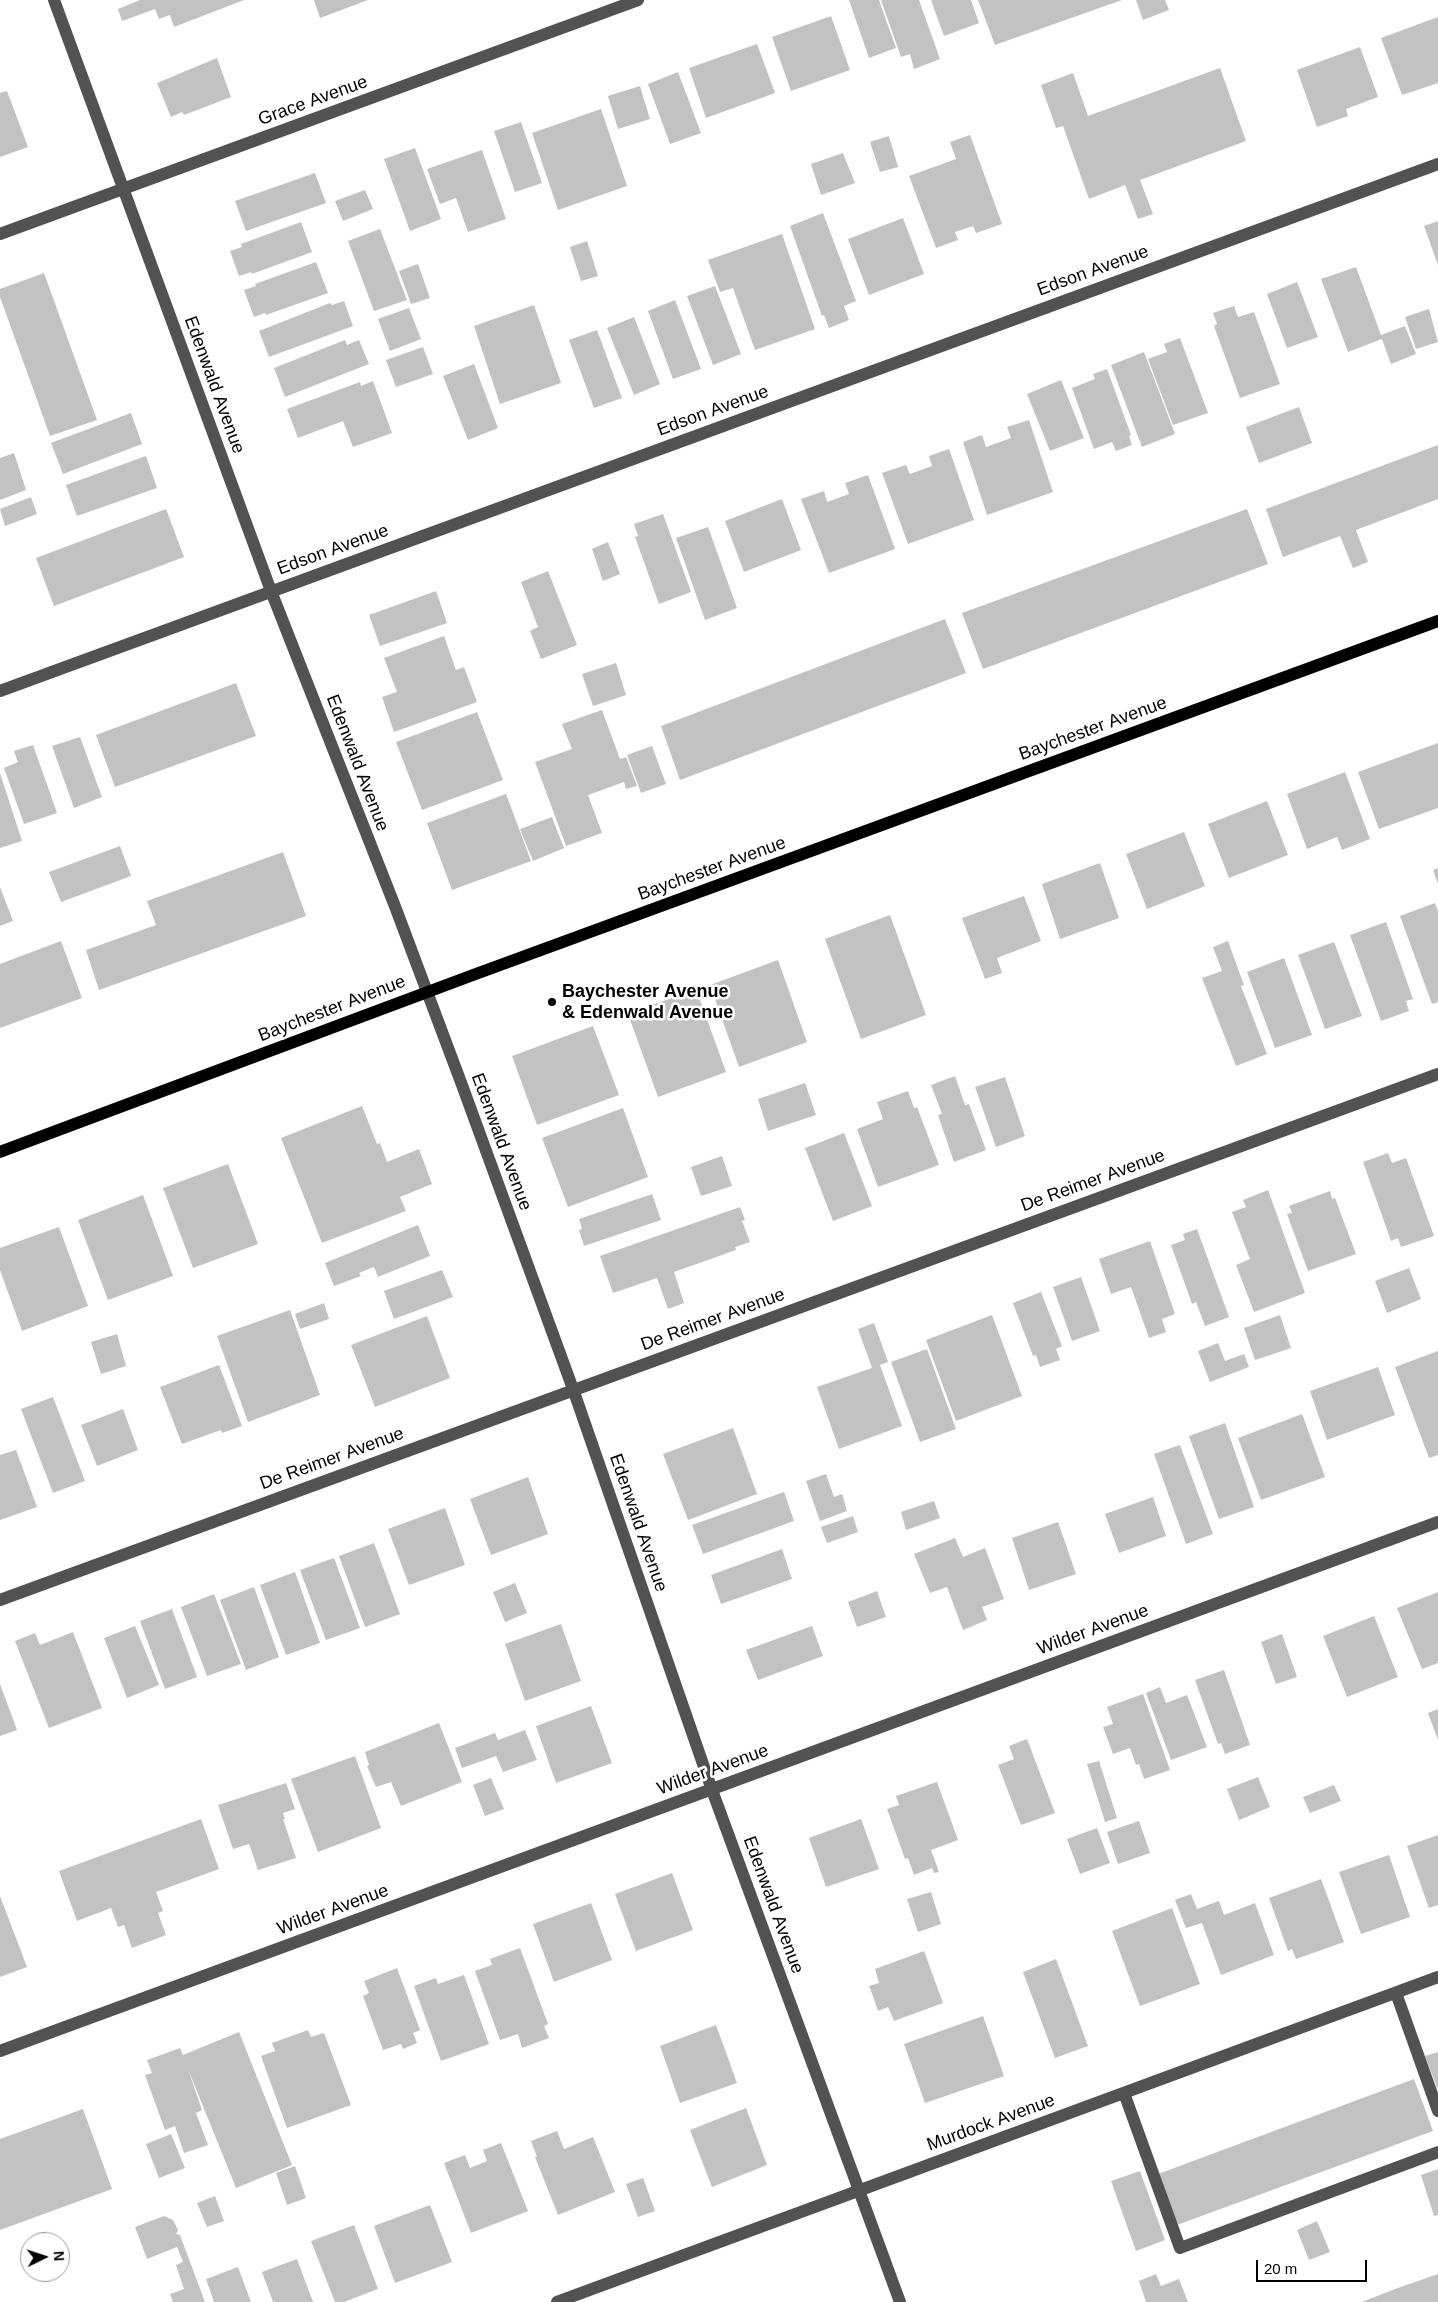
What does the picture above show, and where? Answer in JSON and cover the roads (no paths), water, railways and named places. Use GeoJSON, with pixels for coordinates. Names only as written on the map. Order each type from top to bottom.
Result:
{"type":"FeatureCollection","features":[{"type":"Feature","properties":{"kind":"main road","name":"Baychester Avenue"},"geometry":{"type":"LineString","coordinates":[[0,1152],[426,992],[1438,621]]}},
{"type":"Feature","properties":{"kind":"street","name":"Edenwald Avenue"},"geometry":{"type":"LineString","coordinates":[[54,0],[271,591],[396,909],[573,1389],[712,1790],[900,2302]]}},
{"type":"Feature","properties":{"kind":"street","name":"Grace Avenue"},"geometry":{"type":"LineString","coordinates":[[0,234],[638,0]]}},
{"type":"Feature","properties":{"kind":"street","name":"Edson Avenue"},"geometry":{"type":"LineString","coordinates":[[0,690],[1438,164]]}},
{"type":"Feature","properties":{"kind":"street","name":"De Reimer Avenue"},"geometry":{"type":"LineString","coordinates":[[0,1600],[1438,1074]]}},
{"type":"Feature","properties":{"kind":"street","name":"Wilder Avenue"},"geometry":{"type":"LineString","coordinates":[[0,2051],[1438,1522]]}},
{"type":"Feature","properties":{"kind":"street","name":"Murdock Avenue"},"geometry":{"type":"LineString","coordinates":[[557,2302],[1438,1977]]}},
{"type":"Feature","properties":{"kind":"street"},"geometry":{"type":"LineString","coordinates":[[1396,1993],[1438,2111]]}},
{"type":"Feature","properties":{"kind":"street"},"geometry":{"type":"LineString","coordinates":[[1124,2093],[1180,2248],[1438,2152]]}},
{"type":"Feature","properties":{"kind":"place","name":"Baychester Avenue & Edenwald Avenue"},"geometry":{"type":"Point","coordinates":[552,1002]}}]}
